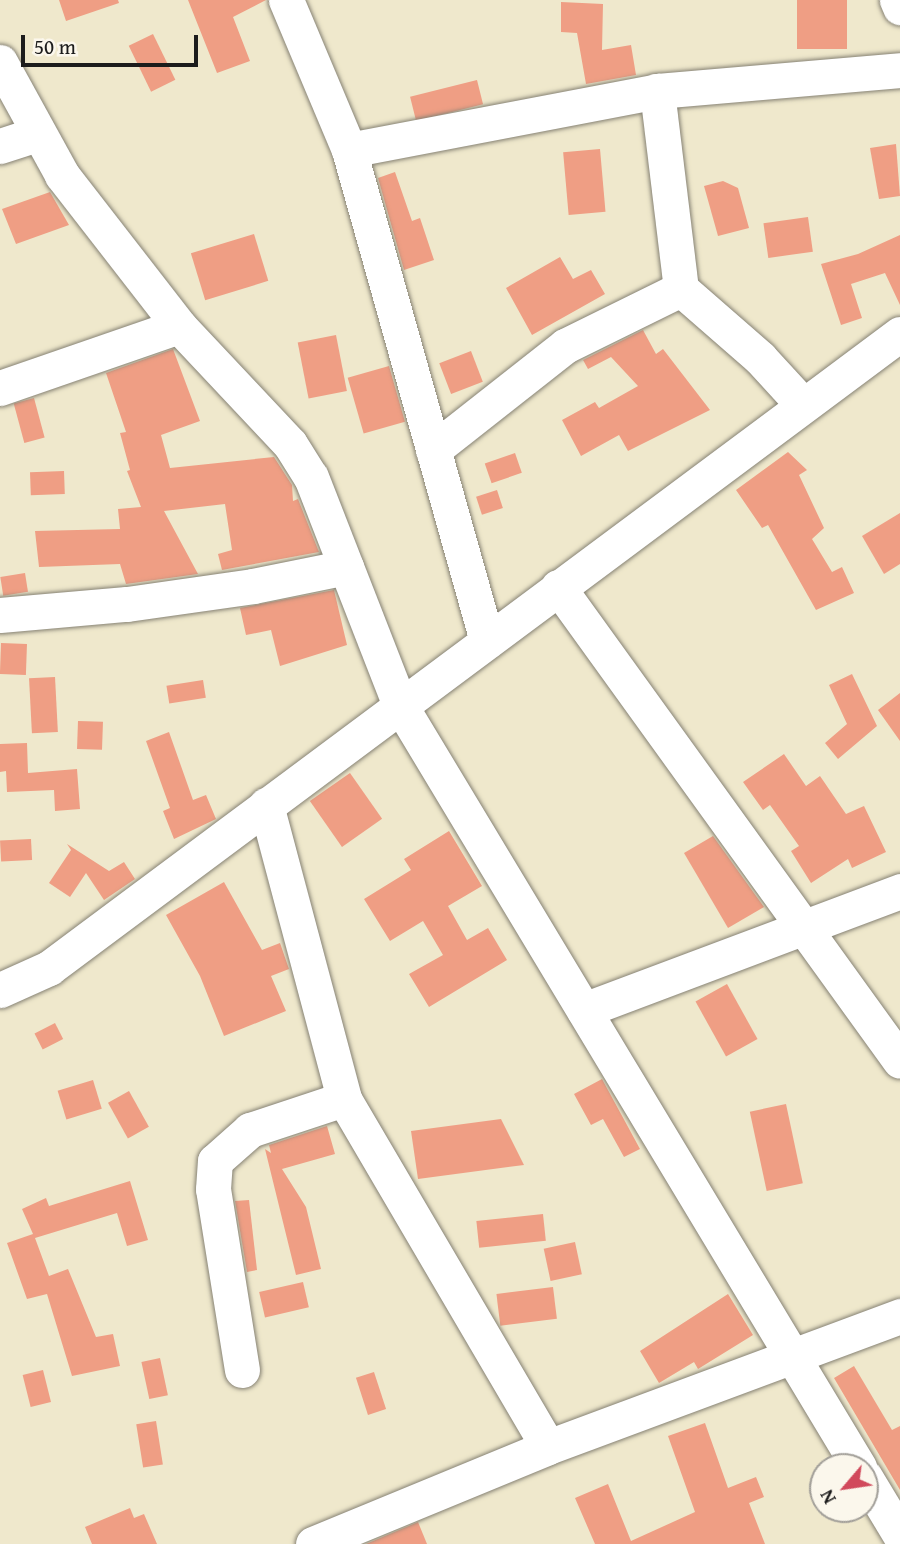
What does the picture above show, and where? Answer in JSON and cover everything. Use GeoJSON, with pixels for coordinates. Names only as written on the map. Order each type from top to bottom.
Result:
{"type":"FeatureCollection","features":[{"type":"Feature","properties":{"kind":"street"},"geometry":{"type":"LineString","coordinates":[[286,0],[349,150],[486,641]]}},
{"type":"Feature","properties":{"kind":"street"},"geometry":{"type":"LineString","coordinates":[[897,0],[900,7]]}},
{"type":"Feature","properties":{"kind":"street"},"geometry":{"type":"LineString","coordinates":[[0,62],[62,174],[179,326],[290,444],[312,477],[400,705],[851,1453]]}},
{"type":"Feature","properties":{"kind":"street"},"geometry":{"type":"LineString","coordinates":[[349,150],[657,91],[900,70]]}},
{"type":"Feature","properties":{"kind":"street"},"geometry":{"type":"LineString","coordinates":[[657,91],[681,289],[760,358],[803,405]]}},
{"type":"Feature","properties":{"kind":"street"},"geometry":{"type":"LineString","coordinates":[[0,146],[38,134]]}},
{"type":"Feature","properties":{"kind":"street"},"geometry":{"type":"LineString","coordinates":[[433,450],[565,346],[681,289]]}},
{"type":"Feature","properties":{"kind":"street"},"geometry":{"type":"LineString","coordinates":[[0,388],[179,326]]}},
{"type":"Feature","properties":{"kind":"street"},"geometry":{"type":"LineString","coordinates":[[0,990],[49,968],[900,334]]}},
{"type":"Feature","properties":{"kind":"street"},"geometry":{"type":"LineString","coordinates":[[0,615],[127,604],[253,586],[346,567]]}},
{"type":"Feature","properties":{"kind":"street"},"geometry":{"type":"LineString","coordinates":[[558,587],[900,1061]]}},
{"type":"Feature","properties":{"kind":"street"},"geometry":{"type":"LineString","coordinates":[[266,805],[344,1098],[548,1447]]}},
{"type":"Feature","properties":{"kind":"street"},"geometry":{"type":"LineString","coordinates":[[584,1010],[900,891]]}},
{"type":"Feature","properties":{"kind":"street"},"geometry":{"type":"LineString","coordinates":[[242,1370],[213,1189],[215,1161],[250,1130],[344,1098]]}},
{"type":"Feature","properties":{"kind":"street"},"geometry":{"type":"LineString","coordinates":[[313,1544],[548,1447],[900,1316]]}},
{"type":"Feature","properties":{"kind":"street"},"geometry":{"type":"LineString","coordinates":[[879,1500],[900,1535]]}},
{"type":"Feature","properties":{"kind":"building"},"geometry":{"type":"Polygon","coordinates":[[[59,0],[118,0],[119,3],[66,21],[59,0]]]}},
{"type":"Feature","properties":{"kind":"building"},"geometry":{"type":"Polygon","coordinates":[[[188,0],[266,0],[233,17],[250,61],[217,73],[188,0]]]}},
{"type":"Feature","properties":{"kind":"building"},"geometry":{"type":"Polygon","coordinates":[[[797,0],[847,0],[847,49],[797,49],[797,0]]]}},
{"type":"Feature","properties":{"kind":"building"},"geometry":{"type":"Polygon","coordinates":[[[561,2],[603,4],[602,50],[631,45],[636,75],[586,84],[577,33],[561,32],[561,2]]]}},
{"type":"Feature","properties":{"kind":"building"},"geometry":{"type":"Polygon","coordinates":[[[153,34],[175,80],[151,92],[129,46],[153,34]]]}},
{"type":"Feature","properties":{"kind":"building"},"geometry":{"type":"Polygon","coordinates":[[[477,80],[483,104],[416,121],[410,97],[477,80]]]}},
{"type":"Feature","properties":{"kind":"building"},"geometry":{"type":"Polygon","coordinates":[[[896,144],[900,196],[879,199],[870,148],[896,144]]]}},
{"type":"Feature","properties":{"kind":"building"},"geometry":{"type":"Polygon","coordinates":[[[600,149],[605,212],[569,215],[563,152],[600,149]]]}},
{"type":"Feature","properties":{"kind":"building"},"geometry":{"type":"Polygon","coordinates":[[[395,172],[412,221],[420,218],[434,260],[404,270],[378,178],[395,172]]]}},
{"type":"Feature","properties":{"kind":"building"},"geometry":{"type":"Polygon","coordinates":[[[723,181],[738,188],[749,228],[718,236],[704,186],[723,181]]]}},
{"type":"Feature","properties":{"kind":"building"},"geometry":{"type":"Polygon","coordinates":[[[50,192],[69,225],[16,244],[2,209],[50,192]]]}},
{"type":"Feature","properties":{"kind":"building"},"geometry":{"type":"Polygon","coordinates":[[[808,217],[813,252],[768,258],[763,223],[808,217]]]}},
{"type":"Feature","properties":{"kind":"building"},"geometry":{"type":"Polygon","coordinates":[[[254,234],[268,281],[205,300],[191,253],[254,234]]]}},
{"type":"Feature","properties":{"kind":"building"},"geometry":{"type":"Polygon","coordinates":[[[900,235],[900,305],[885,273],[851,284],[862,318],[841,325],[821,264],[858,254],[900,235]]]}},
{"type":"Feature","properties":{"kind":"building"},"geometry":{"type":"Polygon","coordinates":[[[560,257],[573,279],[591,270],[605,294],[532,335],[506,288],[560,257]]]}},
{"type":"Feature","properties":{"kind":"building"},"geometry":{"type":"Polygon","coordinates":[[[643,330],[656,354],[663,349],[710,410],[628,451],[619,435],[581,456],[562,420],[595,402],[599,408],[638,386],[611,357],[588,369],[583,360],[643,330]]]}},
{"type":"Feature","properties":{"kind":"building"},"geometry":{"type":"Polygon","coordinates":[[[336,335],[347,391],[309,398],[298,342],[336,335]]]}},
{"type":"Feature","properties":{"kind":"building"},"geometry":{"type":"Polygon","coordinates":[[[173,349],[200,421],[161,435],[170,468],[274,457],[292,485],[293,501],[298,499],[319,552],[222,570],[218,554],[232,550],[225,504],[164,511],[198,574],[126,584],[120,564],[39,567],[35,531],[120,529],[118,509],[141,507],[127,471],[130,470],[120,433],[126,432],[106,373],[173,349]]]}},
{"type":"Feature","properties":{"kind":"building"},"geometry":{"type":"Polygon","coordinates":[[[471,351],[483,382],[451,394],[439,363],[471,351]]]}},
{"type":"Feature","properties":{"kind":"building"},"geometry":{"type":"Polygon","coordinates":[[[389,366],[405,422],[364,434],[348,378],[389,366]]]}},
{"type":"Feature","properties":{"kind":"building"},"geometry":{"type":"Polygon","coordinates":[[[34,398],[45,438],[24,443],[14,403],[34,398]]]}},
{"type":"Feature","properties":{"kind":"building"},"geometry":{"type":"Polygon","coordinates":[[[788,452],[807,470],[799,475],[824,528],[812,539],[832,572],[842,567],[854,593],[816,610],[768,525],[762,528],[736,490],[788,452]]]}},
{"type":"Feature","properties":{"kind":"building"},"geometry":{"type":"Polygon","coordinates":[[[515,453],[522,473],[492,483],[485,463],[515,453]]]}},
{"type":"Feature","properties":{"kind":"building"},"geometry":{"type":"Polygon","coordinates":[[[64,471],[65,494],[31,495],[30,472],[64,471]]]}},
{"type":"Feature","properties":{"kind":"building"},"geometry":{"type":"Polygon","coordinates":[[[497,490],[503,508],[482,515],[476,497],[497,490]]]}},
{"type":"Feature","properties":{"kind":"building"},"geometry":{"type":"Polygon","coordinates":[[[900,513],[900,564],[884,574],[862,536],[900,513]]]}},
{"type":"Feature","properties":{"kind":"building"},"geometry":{"type":"Polygon","coordinates":[[[25,573],[28,592],[3,596],[0,577],[25,573]]]}},
{"type":"Feature","properties":{"kind":"building"},"geometry":{"type":"Polygon","coordinates":[[[334,590],[347,645],[280,666],[271,630],[246,635],[240,608],[334,590]]]}},
{"type":"Feature","properties":{"kind":"building"},"geometry":{"type":"Polygon","coordinates":[[[1,643],[27,644],[26,675],[0,674],[1,643]]]}},
{"type":"Feature","properties":{"kind":"building"},"geometry":{"type":"Polygon","coordinates":[[[852,674],[877,726],[838,759],[825,743],[847,724],[829,685],[852,674]]]}},
{"type":"Feature","properties":{"kind":"building"},"geometry":{"type":"Polygon","coordinates":[[[55,677],[58,732],[32,733],[29,678],[55,677]]]}},
{"type":"Feature","properties":{"kind":"building"},"geometry":{"type":"Polygon","coordinates":[[[203,680],[206,698],[169,704],[166,686],[203,680]]]}},
{"type":"Feature","properties":{"kind":"building"},"geometry":{"type":"Polygon","coordinates":[[[900,693],[900,741],[878,710],[900,693]]]}},
{"type":"Feature","properties":{"kind":"building"},"geometry":{"type":"Polygon","coordinates":[[[78,721],[103,722],[102,750],[77,749],[78,721]]]}},
{"type":"Feature","properties":{"kind":"building"},"geometry":{"type":"Polygon","coordinates":[[[169,732],[193,800],[206,795],[216,819],[174,839],[163,811],[170,808],[146,741],[169,732]]]}},
{"type":"Feature","properties":{"kind":"building"},"geometry":{"type":"Polygon","coordinates":[[[27,743],[28,773],[77,769],[80,809],[55,811],[54,790],[7,792],[6,771],[0,772],[0,744],[27,743]]]}},
{"type":"Feature","properties":{"kind":"building"},"geometry":{"type":"Polygon","coordinates":[[[784,754],[806,786],[820,776],[846,814],[864,806],[886,852],[852,868],[848,859],[811,883],[791,851],[799,846],[770,805],[763,810],[743,782],[784,754]]]}},
{"type":"Feature","properties":{"kind":"building"},"geometry":{"type":"Polygon","coordinates":[[[350,773],[382,819],[342,847],[310,801],[350,773]]]}},
{"type":"Feature","properties":{"kind":"building"},"geometry":{"type":"Polygon","coordinates":[[[449,831],[482,886],[448,906],[467,940],[488,928],[507,960],[429,1007],[409,974],[443,955],[423,921],[390,941],[364,899],[411,870],[404,859],[449,831]]]}},
{"type":"Feature","properties":{"kind":"building"},"geometry":{"type":"Polygon","coordinates":[[[713,836],[764,907],[728,928],[684,853],[713,836]]]}},
{"type":"Feature","properties":{"kind":"building"},"geometry":{"type":"Polygon","coordinates":[[[31,839],[32,860],[1,862],[0,841],[31,839]]]}},
{"type":"Feature","properties":{"kind":"building"},"geometry":{"type":"Polygon","coordinates":[[[67,844],[109,871],[124,862],[135,879],[104,900],[86,873],[70,897],[49,883],[71,850],[67,844]]]}},
{"type":"Feature","properties":{"kind":"building"},"geometry":{"type":"Polygon","coordinates":[[[224,882],[262,950],[280,943],[289,969],[271,976],[286,1011],[224,1036],[200,976],[166,915],[224,882]]]}},
{"type":"Feature","properties":{"kind":"building"},"geometry":{"type":"Polygon","coordinates":[[[727,984],[758,1039],[726,1057],[696,1001],[727,984]]]}},
{"type":"Feature","properties":{"kind":"building"},"geometry":{"type":"Polygon","coordinates":[[[55,1023],[63,1039],[43,1049],[35,1033],[55,1023]]]}},
{"type":"Feature","properties":{"kind":"building"},"geometry":{"type":"Polygon","coordinates":[[[602,1079],[640,1149],[624,1157],[603,1119],[591,1125],[574,1094],[602,1079]]]}},
{"type":"Feature","properties":{"kind":"building"},"geometry":{"type":"Polygon","coordinates":[[[93,1080],[102,1109],[66,1120],[58,1091],[93,1080]]]}},
{"type":"Feature","properties":{"kind":"building"},"geometry":{"type":"Polygon","coordinates":[[[129,1091],[149,1127],[128,1138],[108,1103],[129,1091]]]}},
{"type":"Feature","properties":{"kind":"building"},"geometry":{"type":"Polygon","coordinates":[[[786,1104],[803,1183],[767,1191],[750,1112],[786,1104]]]}},
{"type":"Feature","properties":{"kind":"building"},"geometry":{"type":"Polygon","coordinates":[[[501,1119],[524,1165],[418,1179],[411,1131],[501,1119]]]}},
{"type":"Feature","properties":{"kind":"building"},"geometry":{"type":"Polygon","coordinates":[[[327,1126],[335,1154],[282,1169],[306,1207],[321,1269],[296,1275],[265,1149],[271,1153],[269,1145],[327,1126]]]}},
{"type":"Feature","properties":{"kind":"building"},"geometry":{"type":"Polygon","coordinates":[[[130,1181],[148,1240],[127,1246],[117,1213],[35,1238],[49,1276],[68,1269],[96,1337],[113,1334],[120,1366],[72,1376],[47,1294],[27,1299],[7,1243],[33,1234],[22,1209],[46,1198],[49,1206],[130,1181]]]}},
{"type":"Feature","properties":{"kind":"building"},"geometry":{"type":"Polygon","coordinates":[[[249,1200],[257,1270],[247,1272],[235,1201],[249,1200]]]}},
{"type":"Feature","properties":{"kind":"building"},"geometry":{"type":"Polygon","coordinates":[[[543,1214],[546,1241],[479,1248],[476,1221],[543,1214]]]}},
{"type":"Feature","properties":{"kind":"building"},"geometry":{"type":"Polygon","coordinates":[[[575,1242],[582,1274],[551,1281],[544,1249],[575,1242]]]}},
{"type":"Feature","properties":{"kind":"building"},"geometry":{"type":"Polygon","coordinates":[[[303,1282],[309,1307],[265,1317],[259,1292],[303,1282]]]}},
{"type":"Feature","properties":{"kind":"building"},"geometry":{"type":"Polygon","coordinates":[[[553,1287],[557,1319],[500,1326],[496,1294],[553,1287]]]}},
{"type":"Feature","properties":{"kind":"building"},"geometry":{"type":"Polygon","coordinates":[[[728,1294],[753,1335],[698,1369],[694,1362],[659,1383],[640,1351],[728,1294]]]}},
{"type":"Feature","properties":{"kind":"building"},"geometry":{"type":"Polygon","coordinates":[[[160,1358],[168,1395],[149,1399],[141,1362],[160,1358]]]}},
{"type":"Feature","properties":{"kind":"building"},"geometry":{"type":"Polygon","coordinates":[[[854,1366],[892,1430],[900,1426],[900,1490],[879,1453],[834,1378],[854,1366]]]}},
{"type":"Feature","properties":{"kind":"building"},"geometry":{"type":"Polygon","coordinates":[[[43,1370],[51,1402],[31,1407],[23,1375],[43,1370]]]}},
{"type":"Feature","properties":{"kind":"building"},"geometry":{"type":"Polygon","coordinates":[[[374,1372],[386,1409],[368,1415],[356,1378],[374,1372]]]}},
{"type":"Feature","properties":{"kind":"building"},"geometry":{"type":"Polygon","coordinates":[[[156,1421],[163,1464],[143,1468],[136,1424],[156,1421]]]}},
{"type":"Feature","properties":{"kind":"building"},"geometry":{"type":"Polygon","coordinates":[[[705,1423],[728,1488],[756,1477],[764,1497],[749,1503],[765,1544],[595,1544],[575,1498],[608,1484],[631,1541],[695,1512],[668,1436],[705,1423]]]}},
{"type":"Feature","properties":{"kind":"building"},"geometry":{"type":"Polygon","coordinates":[[[130,1508],[134,1518],[144,1514],[157,1544],[92,1544],[85,1527],[130,1508]]]}},
{"type":"Feature","properties":{"kind":"building"},"geometry":{"type":"Polygon","coordinates":[[[418,1522],[427,1544],[366,1544],[418,1522]]]}}]}
